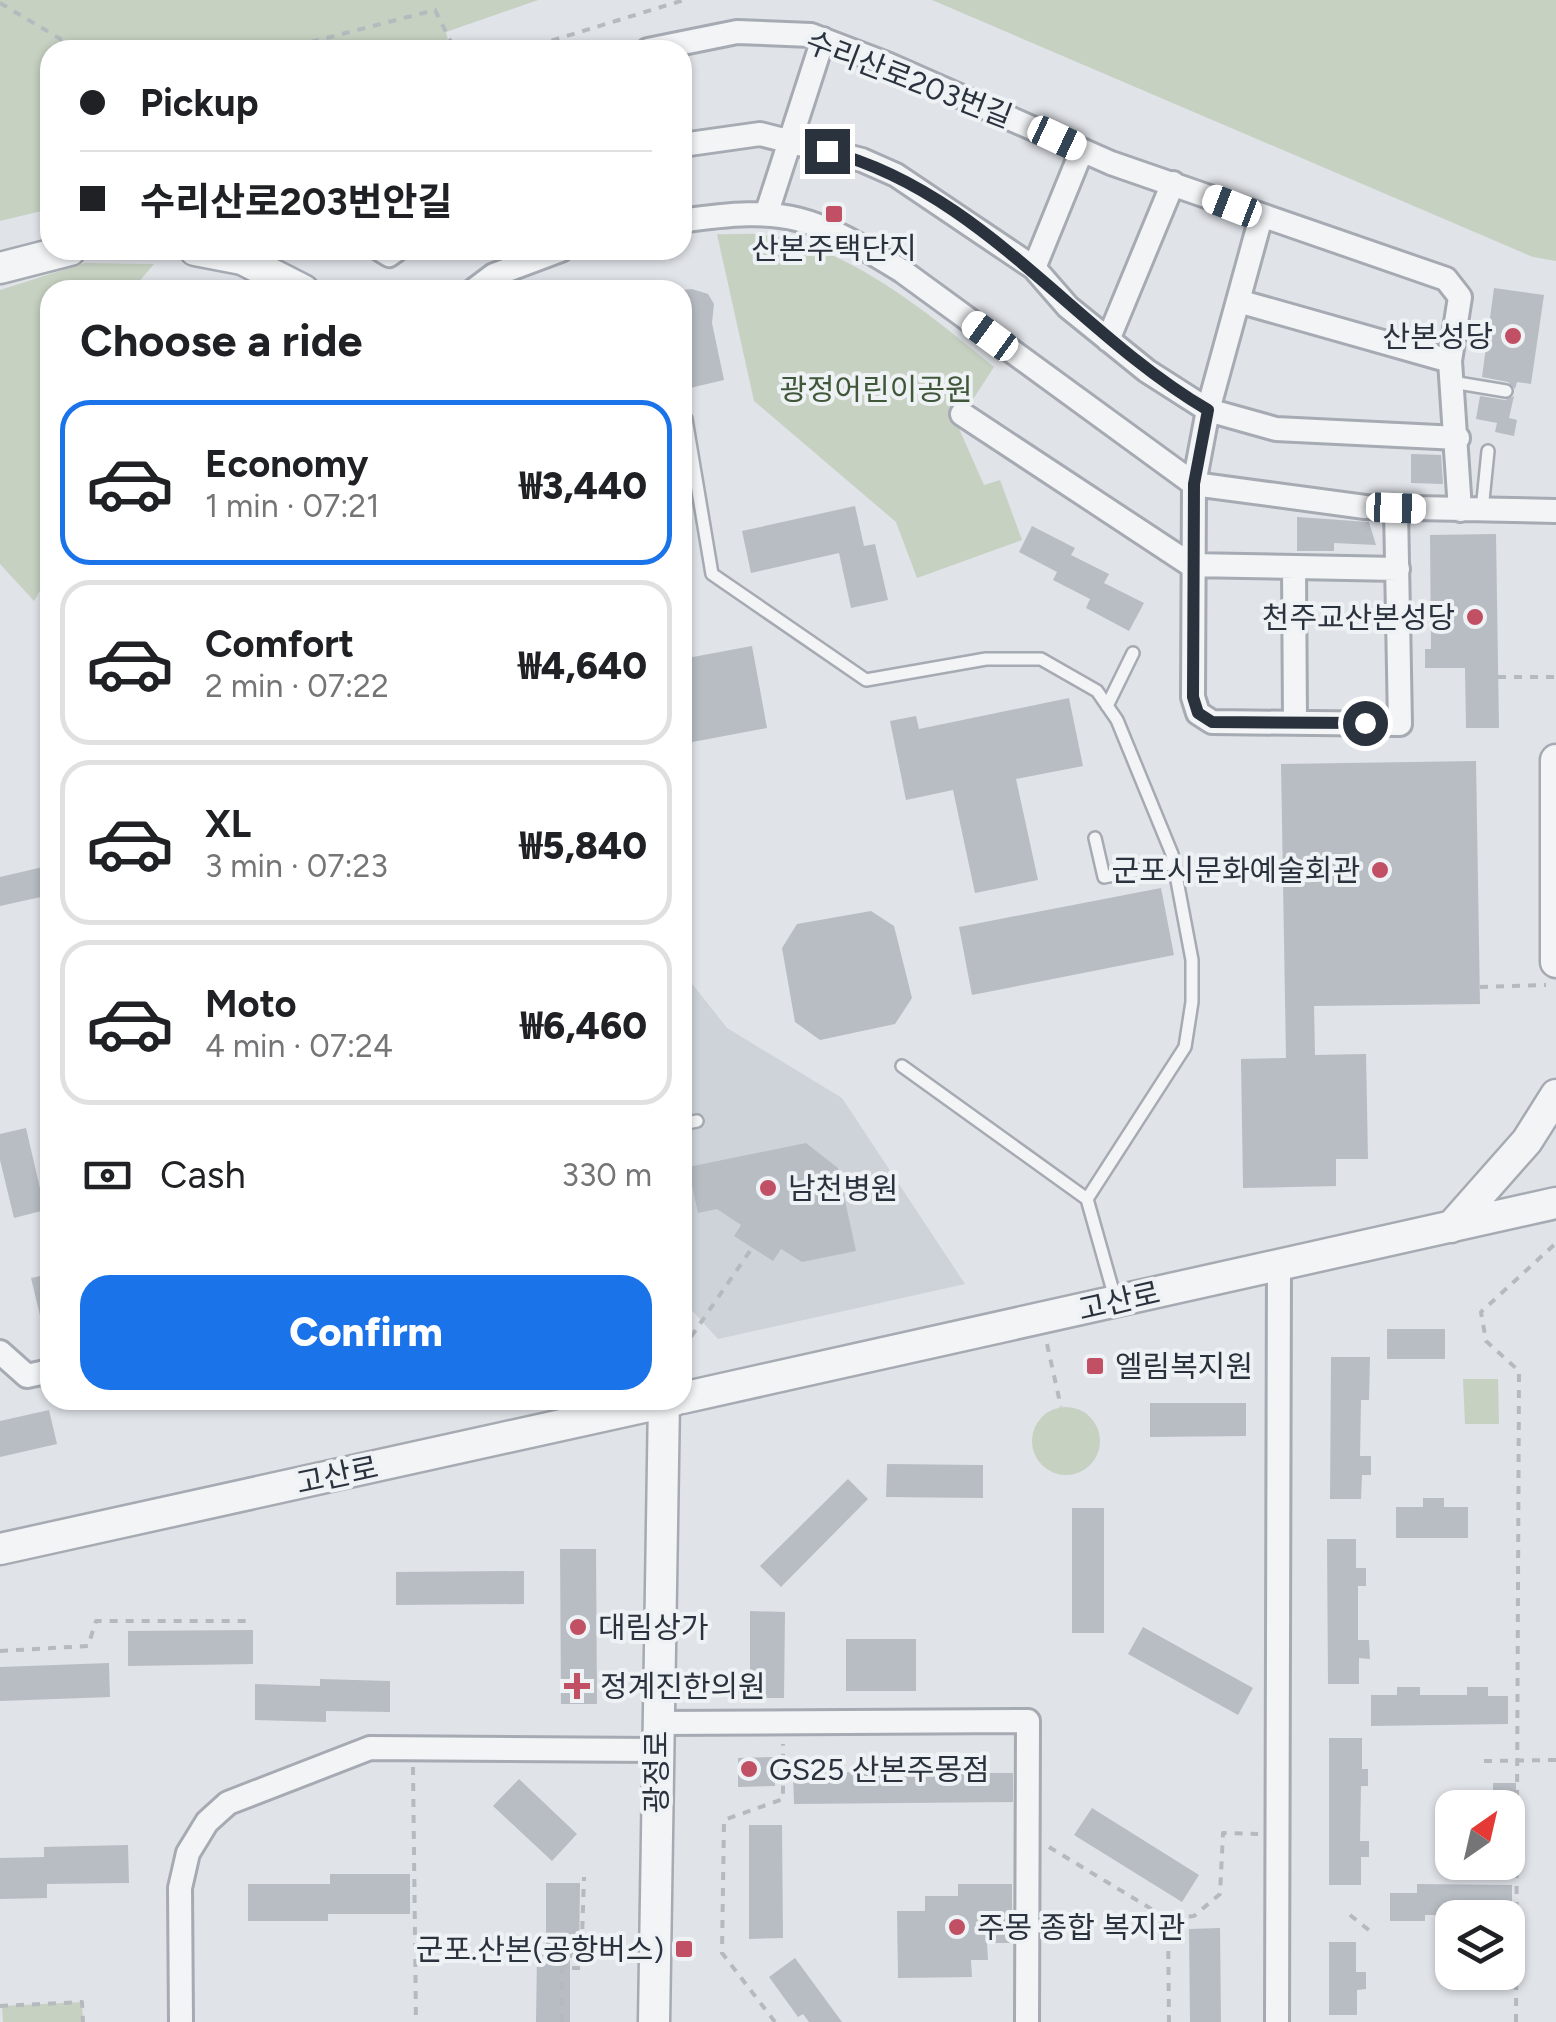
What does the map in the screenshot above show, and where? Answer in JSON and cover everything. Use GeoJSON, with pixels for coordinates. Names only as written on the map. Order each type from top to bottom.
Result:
{"type":"FeatureCollection","features":[{"type":"Feature","properties":{"kind":"street","name":"수리산로203번길"},"geometry":{"type":"LineString","coordinates":[[692,41],[738,32],[823,39],[1082,150],[1262,217],[1446,279],[1456,286],[1460,298],[1451,372],[1471,510]]}},
{"type":"Feature","properties":{"kind":"street"},"geometry":{"type":"LineString","coordinates":[[767,212],[793,142],[823,39]]}},
{"type":"Feature","properties":{"kind":"street"},"geometry":{"type":"LineString","coordinates":[[692,144],[760,134],[862,160],[896,175],[1034,268],[1068,308],[1208,410],[1276,429],[1458,438]]}},
{"type":"Feature","properties":{"kind":"street"},"geometry":{"type":"LineString","coordinates":[[1034,268],[1082,150]]}},
{"type":"Feature","properties":{"kind":"street"},"geometry":{"type":"LineString","coordinates":[[1108,340],[1172,182]]}},
{"type":"Feature","properties":{"kind":"street"},"geometry":{"type":"LineString","coordinates":[[692,219],[767,212],[805,219],[902,271],[1194,484],[1396,508],[1556,511]]}},
{"type":"Feature","properties":{"kind":"street"},"geometry":{"type":"LineString","coordinates":[[1262,217],[1208,410],[1194,484],[1193,697],[1198,713],[1212,722],[1400,724],[1396,508]]}},
{"type":"Feature","properties":{"kind":"street"},"geometry":{"type":"LineString","coordinates":[[0,268],[40,258]]}},
{"type":"Feature","properties":{"kind":"street"},"geometry":{"type":"LineString","coordinates":[[244,260],[283,280]]}},
{"type":"Feature","properties":{"kind":"street"},"geometry":{"type":"LineString","coordinates":[[488,280],[535,260]]}},
{"type":"Feature","properties":{"kind":"street"},"geometry":{"type":"LineString","coordinates":[[1238,301],[1451,372]]}},
{"type":"Feature","properties":{"kind":"street"},"geometry":{"type":"LineString","coordinates":[[962,414],[1149,542],[1191,565],[1398,569]]}},
{"type":"Feature","properties":{"kind":"street"},"geometry":{"type":"LineString","coordinates":[[1294,568],[1296,722]]}},
{"type":"Feature","properties":{"kind":"street"},"geometry":{"type":"LineString","coordinates":[[1556,760],[1556,962]]}},
{"type":"Feature","properties":{"kind":"street"},"geometry":{"type":"LineString","coordinates":[[1451,1227],[1528,1141],[1556,1094]]}},
{"type":"Feature","properties":{"kind":"street","name":"고산로"},"geometry":{"type":"LineString","coordinates":[[692,1395],[1556,1204]]}},
{"type":"Feature","properties":{"kind":"street"},"geometry":{"type":"LineString","coordinates":[[1277,2022],[1278,1264]]}},
{"type":"Feature","properties":{"kind":"street"},"geometry":{"type":"LineString","coordinates":[[0,1352],[27,1376],[40,1373]]}},
{"type":"Feature","properties":{"kind":"street","name":"고산로"},"geometry":{"type":"LineString","coordinates":[[0,1549],[626,1410]]}},
{"type":"Feature","properties":{"kind":"street","name":"광정로"},"geometry":{"type":"LineString","coordinates":[[654,2022],[656,1737],[671,1410]]}},
{"type":"Feature","properties":{"kind":"street"},"geometry":{"type":"LineString","coordinates":[[181,2022],[180,1888],[188,1853],[207,1822],[228,1803],[322,1765],[370,1748],[656,1737],[783,1724],[1028,1721],[1027,2022]]}},
{"type":"Feature","properties":{"kind":"lane"},"geometry":{"type":"LineString","coordinates":[[1451,372],[1506,390]]}},
{"type":"Feature","properties":{"kind":"lane"},"geometry":{"type":"LineString","coordinates":[[1471,510],[1488,451]]}},
{"type":"Feature","properties":{"kind":"lane"},"geometry":{"type":"LineString","coordinates":[[692,455],[712,574],[866,680],[986,659],[1042,659],[1097,691],[1107,706],[1174,863],[1192,960],[1192,1002],[1185,1047],[1088,1199]]}},
{"type":"Feature","properties":{"kind":"lane"},"geometry":{"type":"LineString","coordinates":[[1107,706],[1133,653]]}},
{"type":"Feature","properties":{"kind":"lane"},"geometry":{"type":"LineString","coordinates":[[1095,838],[1104,877],[1174,863]]}},
{"type":"Feature","properties":{"kind":"lane"},"geometry":{"type":"LineString","coordinates":[[902,1066],[1088,1199],[1116,1302]]}},
{"type":"Feature","properties":{"kind":"lane"},"geometry":{"type":"LineString","coordinates":[[692,1122],[697,1121]]}},
{"type":"Feature","properties":{"kind":"path"},"geometry":{"type":"LineString","coordinates":[[554,40],[684,0]]}},
{"type":"Feature","properties":{"kind":"path"},"geometry":{"type":"LineString","coordinates":[[0,3],[62,40]]}},
{"type":"Feature","properties":{"kind":"path"},"geometry":{"type":"LineString","coordinates":[[319,40],[435,10],[450,40]]}},
{"type":"Feature","properties":{"kind":"path"},"geometry":{"type":"LineString","coordinates":[[1498,677],[1556,677]]}},
{"type":"Feature","properties":{"kind":"path"},"geometry":{"type":"LineString","coordinates":[[1480,987],[1556,985]]}},
{"type":"Feature","properties":{"kind":"path"},"geometry":{"type":"LineString","coordinates":[[1516,2022],[1520,1371],[1486,1340],[1481,1312],[1556,1243]]}},
{"type":"Feature","properties":{"kind":"path"},"geometry":{"type":"LineString","coordinates":[[692,1335],[752,1248]]}},
{"type":"Feature","properties":{"kind":"path"},"geometry":{"type":"LineString","coordinates":[[1042,1319],[1061,1407]]}},
{"type":"Feature","properties":{"kind":"path"},"geometry":{"type":"LineString","coordinates":[[0,1651],[88,1646],[96,1622],[247,1620]]}},
{"type":"Feature","properties":{"kind":"path"},"geometry":{"type":"LineString","coordinates":[[775,2022],[722,1953],[723,1838],[724,1820],[783,1799],[783,1724]]}},
{"type":"Feature","properties":{"kind":"path"},"geometry":{"type":"LineString","coordinates":[[413,1748],[416,2022]]}},
{"type":"Feature","properties":{"kind":"path"},"geometry":{"type":"LineString","coordinates":[[1484,1761],[1556,1760]]}},
{"type":"Feature","properties":{"kind":"path"},"geometry":{"type":"LineString","coordinates":[[1044,1844],[1168,1919],[1194,1916],[1220,1894],[1223,1833],[1277,1834]]}},
{"type":"Feature","properties":{"kind":"path"},"geometry":{"type":"LineString","coordinates":[[562,2022],[562,1968],[580,1968],[584,1877]]}},
{"type":"Feature","properties":{"kind":"path"},"geometry":{"type":"LineString","coordinates":[[1350,1915],[1375,1936]]}},
{"type":"Feature","properties":{"kind":"path"},"geometry":{"type":"LineString","coordinates":[[1168,1919],[1169,2022]]}},
{"type":"Feature","properties":{"kind":"path"},"geometry":{"type":"LineString","coordinates":[[0,2006],[82,2002],[83,2022]]}},
{"type":"Feature","properties":{"kind":"shaded area"},"geometry":{"type":"Polygon","coordinates":[[[692,984],[727,1028],[842,1098],[965,1284],[718,1339],[692,1311],[692,984]]]}},
{"type":"Feature","properties":{"kind":"green space"},"geometry":{"type":"Polygon","coordinates":[[[0,0],[538,0],[446,32],[448,40],[40,40],[40,211],[0,221],[0,0]]]}},
{"type":"Feature","properties":{"kind":"green space"},"geometry":{"type":"Polygon","coordinates":[[[932,0],[1556,0],[1556,261],[1533,257],[932,0]]]}},
{"type":"Feature","properties":{"kind":"green space","name":"광정어린이공원"},"geometry":{"type":"Polygon","coordinates":[[[717,234],[772,236],[832,255],[890,288],[994,367],[957,424],[984,485],[1000,480],[1022,540],[917,578],[896,522],[754,401],[717,234]]]}},
{"type":"Feature","properties":{"kind":"green space"},"geometry":{"type":"Polygon","coordinates":[[[85,263],[154,264],[140,280],[40,280],[40,591],[34,601],[0,564],[0,290],[85,263]]]}},
{"type":"Feature","properties":{"kind":"green space"},"geometry":{"type":"Polygon","coordinates":[[[1463,1379],[1498,1379],[1499,1424],[1465,1424],[1463,1379]]]}},
{"type":"Feature","properties":{"kind":"green space"},"geometry":{"type":"Polygon","coordinates":[[[1066,1407],[1090,1417],[1100,1441],[1090,1465],[1066,1475],[1042,1465],[1032,1441],[1042,1417],[1066,1407]]]}},
{"type":"Feature","properties":{"kind":"green space"},"geometry":{"type":"Polygon","coordinates":[[[82,2002],[83,2022],[3,2022],[2,2006],[82,2002]]]}},
{"type":"Feature","properties":{"kind":"building","name":"산본성당"},"geometry":{"type":"Polygon","coordinates":[[[1494,288],[1544,295],[1531,384],[1517,382],[1515,389],[1508,382],[1482,377],[1494,288]]]}},
{"type":"Feature","properties":{"kind":"building"},"geometry":{"type":"Polygon","coordinates":[[[692,289],[708,294],[714,304],[712,323],[724,380],[692,388],[692,289]]]}},
{"type":"Feature","properties":{"kind":"building"},"geometry":{"type":"Polygon","coordinates":[[[1480,396],[1505,400],[1514,396],[1509,418],[1517,420],[1514,436],[1495,432],[1497,423],[1476,419],[1480,396]]]}},
{"type":"Feature","properties":{"kind":"building"},"geometry":{"type":"Polygon","coordinates":[[[1411,454],[1441,455],[1443,484],[1411,483],[1411,454]]]}},
{"type":"Feature","properties":{"kind":"building"},"geometry":{"type":"Polygon","coordinates":[[[855,506],[864,546],[875,544],[888,600],[851,608],[839,553],[751,573],[742,531],[855,506]]]}},
{"type":"Feature","properties":{"kind":"building"},"geometry":{"type":"Polygon","coordinates":[[[1297,517],[1369,522],[1376,545],[1334,543],[1334,551],[1297,551],[1297,517]]]}},
{"type":"Feature","properties":{"kind":"building"},"geometry":{"type":"Polygon","coordinates":[[[1032,526],[1075,548],[1071,555],[1109,574],[1104,583],[1144,603],[1129,631],[1086,608],[1090,599],[1053,580],[1057,572],[1019,552],[1032,526]]]}},
{"type":"Feature","properties":{"kind":"building"},"geometry":{"type":"Polygon","coordinates":[[[1496,534],[1499,728],[1466,728],[1465,668],[1425,668],[1425,649],[1431,649],[1430,535],[1496,534]]]}},
{"type":"Feature","properties":{"kind":"building"},"geometry":{"type":"Polygon","coordinates":[[[752,646],[767,728],[692,742],[692,657],[752,646]]]}},
{"type":"Feature","properties":{"kind":"building"},"geometry":{"type":"Polygon","coordinates":[[[1069,698],[1083,766],[1016,779],[1038,880],[975,893],[953,790],[906,800],[890,721],[916,716],[919,729],[1069,698]]]}},
{"type":"Feature","properties":{"kind":"building","name":"군포시문화예술회관"},"geometry":{"type":"Polygon","coordinates":[[[1476,761],[1480,1004],[1314,1006],[1315,1055],[1366,1054],[1368,1159],[1336,1159],[1336,1186],[1243,1188],[1241,1059],[1286,1058],[1281,764],[1476,761]]]}},
{"type":"Feature","properties":{"kind":"building"},"geometry":{"type":"Polygon","coordinates":[[[40,868],[40,897],[0,906],[0,877],[40,868]]]}},
{"type":"Feature","properties":{"kind":"building"},"geometry":{"type":"Polygon","coordinates":[[[1161,888],[1174,955],[972,995],[959,927],[1161,888]]]}},
{"type":"Feature","properties":{"kind":"building"},"geometry":{"type":"Polygon","coordinates":[[[871,911],[894,926],[912,998],[895,1024],[820,1040],[795,1022],[782,948],[797,924],[871,911]]]}},
{"type":"Feature","properties":{"kind":"building"},"geometry":{"type":"Polygon","coordinates":[[[26,1128],[40,1188],[40,1211],[14,1218],[0,1160],[0,1134],[26,1128]]]}},
{"type":"Feature","properties":{"kind":"building","name":"남천병원"},"geometry":{"type":"Polygon","coordinates":[[[806,1143],[838,1168],[856,1251],[802,1262],[781,1249],[773,1261],[734,1236],[741,1225],[717,1209],[698,1213],[692,1166],[806,1143]]]}},
{"type":"Feature","properties":{"kind":"building"},"geometry":{"type":"Polygon","coordinates":[[[40,1276],[40,1315],[31,1278],[40,1276]]]}},
{"type":"Feature","properties":{"kind":"building"},"geometry":{"type":"Polygon","coordinates":[[[1387,1329],[1445,1329],[1445,1359],[1387,1359],[1387,1329]]]}},
{"type":"Feature","properties":{"kind":"building"},"geometry":{"type":"Polygon","coordinates":[[[1331,1357],[1370,1357],[1369,1400],[1361,1400],[1360,1456],[1371,1456],[1371,1475],[1362,1475],[1361,1499],[1330,1499],[1331,1357]]]}},
{"type":"Feature","properties":{"kind":"building"},"geometry":{"type":"Polygon","coordinates":[[[1150,1403],[1246,1403],[1246,1436],[1150,1437],[1150,1403]]]}},
{"type":"Feature","properties":{"kind":"building"},"geometry":{"type":"Polygon","coordinates":[[[49,1410],[57,1444],[0,1457],[0,1421],[49,1410]]]}},
{"type":"Feature","properties":{"kind":"building"},"geometry":{"type":"Polygon","coordinates":[[[887,1464],[983,1465],[983,1498],[886,1497],[887,1464]]]}},
{"type":"Feature","properties":{"kind":"building"},"geometry":{"type":"Polygon","coordinates":[[[848,1479],[868,1499],[781,1587],[760,1566],[848,1479]]]}},
{"type":"Feature","properties":{"kind":"building"},"geometry":{"type":"Polygon","coordinates":[[[1423,1498],[1444,1498],[1444,1507],[1468,1507],[1468,1538],[1396,1538],[1396,1507],[1423,1507],[1423,1498]]]}},
{"type":"Feature","properties":{"kind":"building"},"geometry":{"type":"Polygon","coordinates":[[[1072,1508],[1104,1508],[1104,1633],[1072,1633],[1072,1508]]]}},
{"type":"Feature","properties":{"kind":"building"},"geometry":{"type":"Polygon","coordinates":[[[1327,1539],[1356,1539],[1356,1568],[1366,1568],[1366,1586],[1358,1586],[1358,1640],[1369,1640],[1370,1659],[1359,1658],[1359,1684],[1328,1684],[1327,1539]]]}},
{"type":"Feature","properties":{"kind":"building","name":"대림상가"},"geometry":{"type":"Polygon","coordinates":[[[560,1549],[596,1549],[597,1704],[561,1704],[560,1549]]]}},
{"type":"Feature","properties":{"kind":"building"},"geometry":{"type":"Polygon","coordinates":[[[524,1571],[524,1604],[396,1605],[396,1572],[524,1571]]]}},
{"type":"Feature","properties":{"kind":"building"},"geometry":{"type":"Polygon","coordinates":[[[750,1611],[785,1612],[784,1698],[750,1698],[750,1611]]]}},
{"type":"Feature","properties":{"kind":"building"},"geometry":{"type":"Polygon","coordinates":[[[1143,1627],[1253,1688],[1238,1715],[1128,1654],[1143,1627]]]}},
{"type":"Feature","properties":{"kind":"building"},"geometry":{"type":"Polygon","coordinates":[[[253,1630],[253,1664],[128,1666],[128,1631],[253,1630]]]}},
{"type":"Feature","properties":{"kind":"building"},"geometry":{"type":"Polygon","coordinates":[[[846,1639],[916,1639],[916,1691],[846,1691],[846,1639]]]}},
{"type":"Feature","properties":{"kind":"building"},"geometry":{"type":"Polygon","coordinates":[[[109,1663],[110,1697],[0,1701],[0,1667],[109,1663]]]}},
{"type":"Feature","properties":{"kind":"building"},"geometry":{"type":"Polygon","coordinates":[[[320,1679],[390,1681],[390,1712],[326,1711],[326,1722],[255,1720],[255,1684],[320,1686],[320,1679]]]}},
{"type":"Feature","properties":{"kind":"building"},"geometry":{"type":"Polygon","coordinates":[[[1397,1687],[1420,1687],[1420,1695],[1467,1695],[1467,1687],[1488,1687],[1488,1696],[1508,1696],[1508,1724],[1371,1726],[1371,1695],[1397,1695],[1397,1687]]]}},
{"type":"Feature","properties":{"kind":"building"},"geometry":{"type":"Polygon","coordinates":[[[1329,1738],[1362,1738],[1362,1769],[1368,1769],[1368,1786],[1361,1786],[1360,1841],[1369,1841],[1369,1857],[1361,1857],[1361,1885],[1329,1885],[1329,1738]]]}},
{"type":"Feature","properties":{"kind":"building"},"geometry":{"type":"Polygon","coordinates":[[[774,1757],[775,1786],[738,1787],[738,1758],[774,1757]]]}},
{"type":"Feature","properties":{"kind":"building"},"geometry":{"type":"Polygon","coordinates":[[[793,1772],[1013,1773],[1013,1802],[794,1804],[793,1772]]]}},
{"type":"Feature","properties":{"kind":"building"},"geometry":{"type":"Polygon","coordinates":[[[519,1779],[577,1834],[552,1861],[493,1806],[519,1779]]]}},
{"type":"Feature","properties":{"kind":"building"},"geometry":{"type":"Polygon","coordinates":[[[1493,1783],[1516,1783],[1516,1790],[1493,1790],[1493,1783]]]}},
{"type":"Feature","properties":{"kind":"building"},"geometry":{"type":"Polygon","coordinates":[[[1092,1808],[1199,1875],[1182,1902],[1074,1835],[1092,1808]]]}},
{"type":"Feature","properties":{"kind":"building"},"geometry":{"type":"Polygon","coordinates":[[[749,1825],[782,1825],[783,1938],[749,1939],[749,1825]]]}},
{"type":"Feature","properties":{"kind":"building"},"geometry":{"type":"Polygon","coordinates":[[[128,1845],[129,1883],[47,1884],[47,1898],[0,1899],[0,1858],[44,1857],[44,1847],[128,1845]]]}},
{"type":"Feature","properties":{"kind":"building"},"geometry":{"type":"Polygon","coordinates":[[[330,1874],[410,1874],[410,1914],[328,1914],[328,1921],[248,1921],[248,1884],[330,1884],[330,1874]]]}},
{"type":"Feature","properties":{"kind":"building"},"geometry":{"type":"Polygon","coordinates":[[[546,1883],[580,1883],[579,1958],[570,1958],[570,2022],[536,2022],[537,1955],[546,1955],[546,1883]]]}},
{"type":"Feature","properties":{"kind":"building","name":"주몽 종합 복지관"},"geometry":{"type":"Polygon","coordinates":[[[958,1884],[1012,1884],[1012,1943],[987,1943],[988,1960],[971,1960],[972,1977],[898,1978],[897,1911],[925,1911],[925,1896],[958,1896],[958,1884]]]}},
{"type":"Feature","properties":{"kind":"building"},"geometry":{"type":"Polygon","coordinates":[[[1417,1884],[1512,1885],[1512,1900],[1435,1900],[1435,1915],[1425,1915],[1425,1921],[1390,1921],[1390,1893],[1417,1893],[1417,1884]]]}},
{"type":"Feature","properties":{"kind":"building"},"geometry":{"type":"Polygon","coordinates":[[[1220,1928],[1221,2022],[1190,2022],[1189,1929],[1220,1928]]]}},
{"type":"Feature","properties":{"kind":"building"},"geometry":{"type":"Polygon","coordinates":[[[1329,1942],[1356,1942],[1356,1972],[1366,1972],[1366,1989],[1357,1990],[1357,2015],[1329,2015],[1329,1942]]]}},
{"type":"Feature","properties":{"kind":"building"},"geometry":{"type":"Polygon","coordinates":[[[795,1958],[842,2022],[809,2022],[803,2014],[798,2017],[769,1977],[795,1958]]]}},
{"type":"Feature","properties":{"kind":"place","name":"산본주택단지"},"geometry":{"type":"Point","coordinates":[834,214]}},
{"type":"Feature","properties":{"kind":"place","name":"산본성당"},"geometry":{"type":"Point","coordinates":[1513,336]}},
{"type":"Feature","properties":{"kind":"place","name":"천주교산본성당"},"geometry":{"type":"Point","coordinates":[1475,617]}},
{"type":"Feature","properties":{"kind":"place","name":"군포시문화예술회관"},"geometry":{"type":"Point","coordinates":[1380,870]}},
{"type":"Feature","properties":{"kind":"place","name":"남천병원"},"geometry":{"type":"Point","coordinates":[768,1188]}},
{"type":"Feature","properties":{"kind":"place","name":"엘림복지원"},"geometry":{"type":"Point","coordinates":[1095,1366]}},
{"type":"Feature","properties":{"kind":"place","name":"대림상가"},"geometry":{"type":"Point","coordinates":[578,1627]}},
{"type":"Feature","properties":{"kind":"place","name":"정계진한의원"},"geometry":{"type":"Point","coordinates":[577,1686]}},
{"type":"Feature","properties":{"kind":"place","name":"GS25 산본주몽점"},"geometry":{"type":"Point","coordinates":[749,1769]}},
{"type":"Feature","properties":{"kind":"place","name":"주몽 종합 복지관"},"geometry":{"type":"Point","coordinates":[957,1927]}},
{"type":"Feature","properties":{"kind":"place","name":"군포.산본(공항버스)"},"geometry":{"type":"Point","coordinates":[684,1949]}},
{"type":"Feature","properties":{"kind":"route"},"geometry":{"type":"LineString","coordinates":[[827,151],[896,175],[950,208],[1034,268],[1068,308],[1147,371],[1208,410],[1194,484],[1191,565],[1193,697],[1198,713],[1212,722],[1365,723]]}}]}
